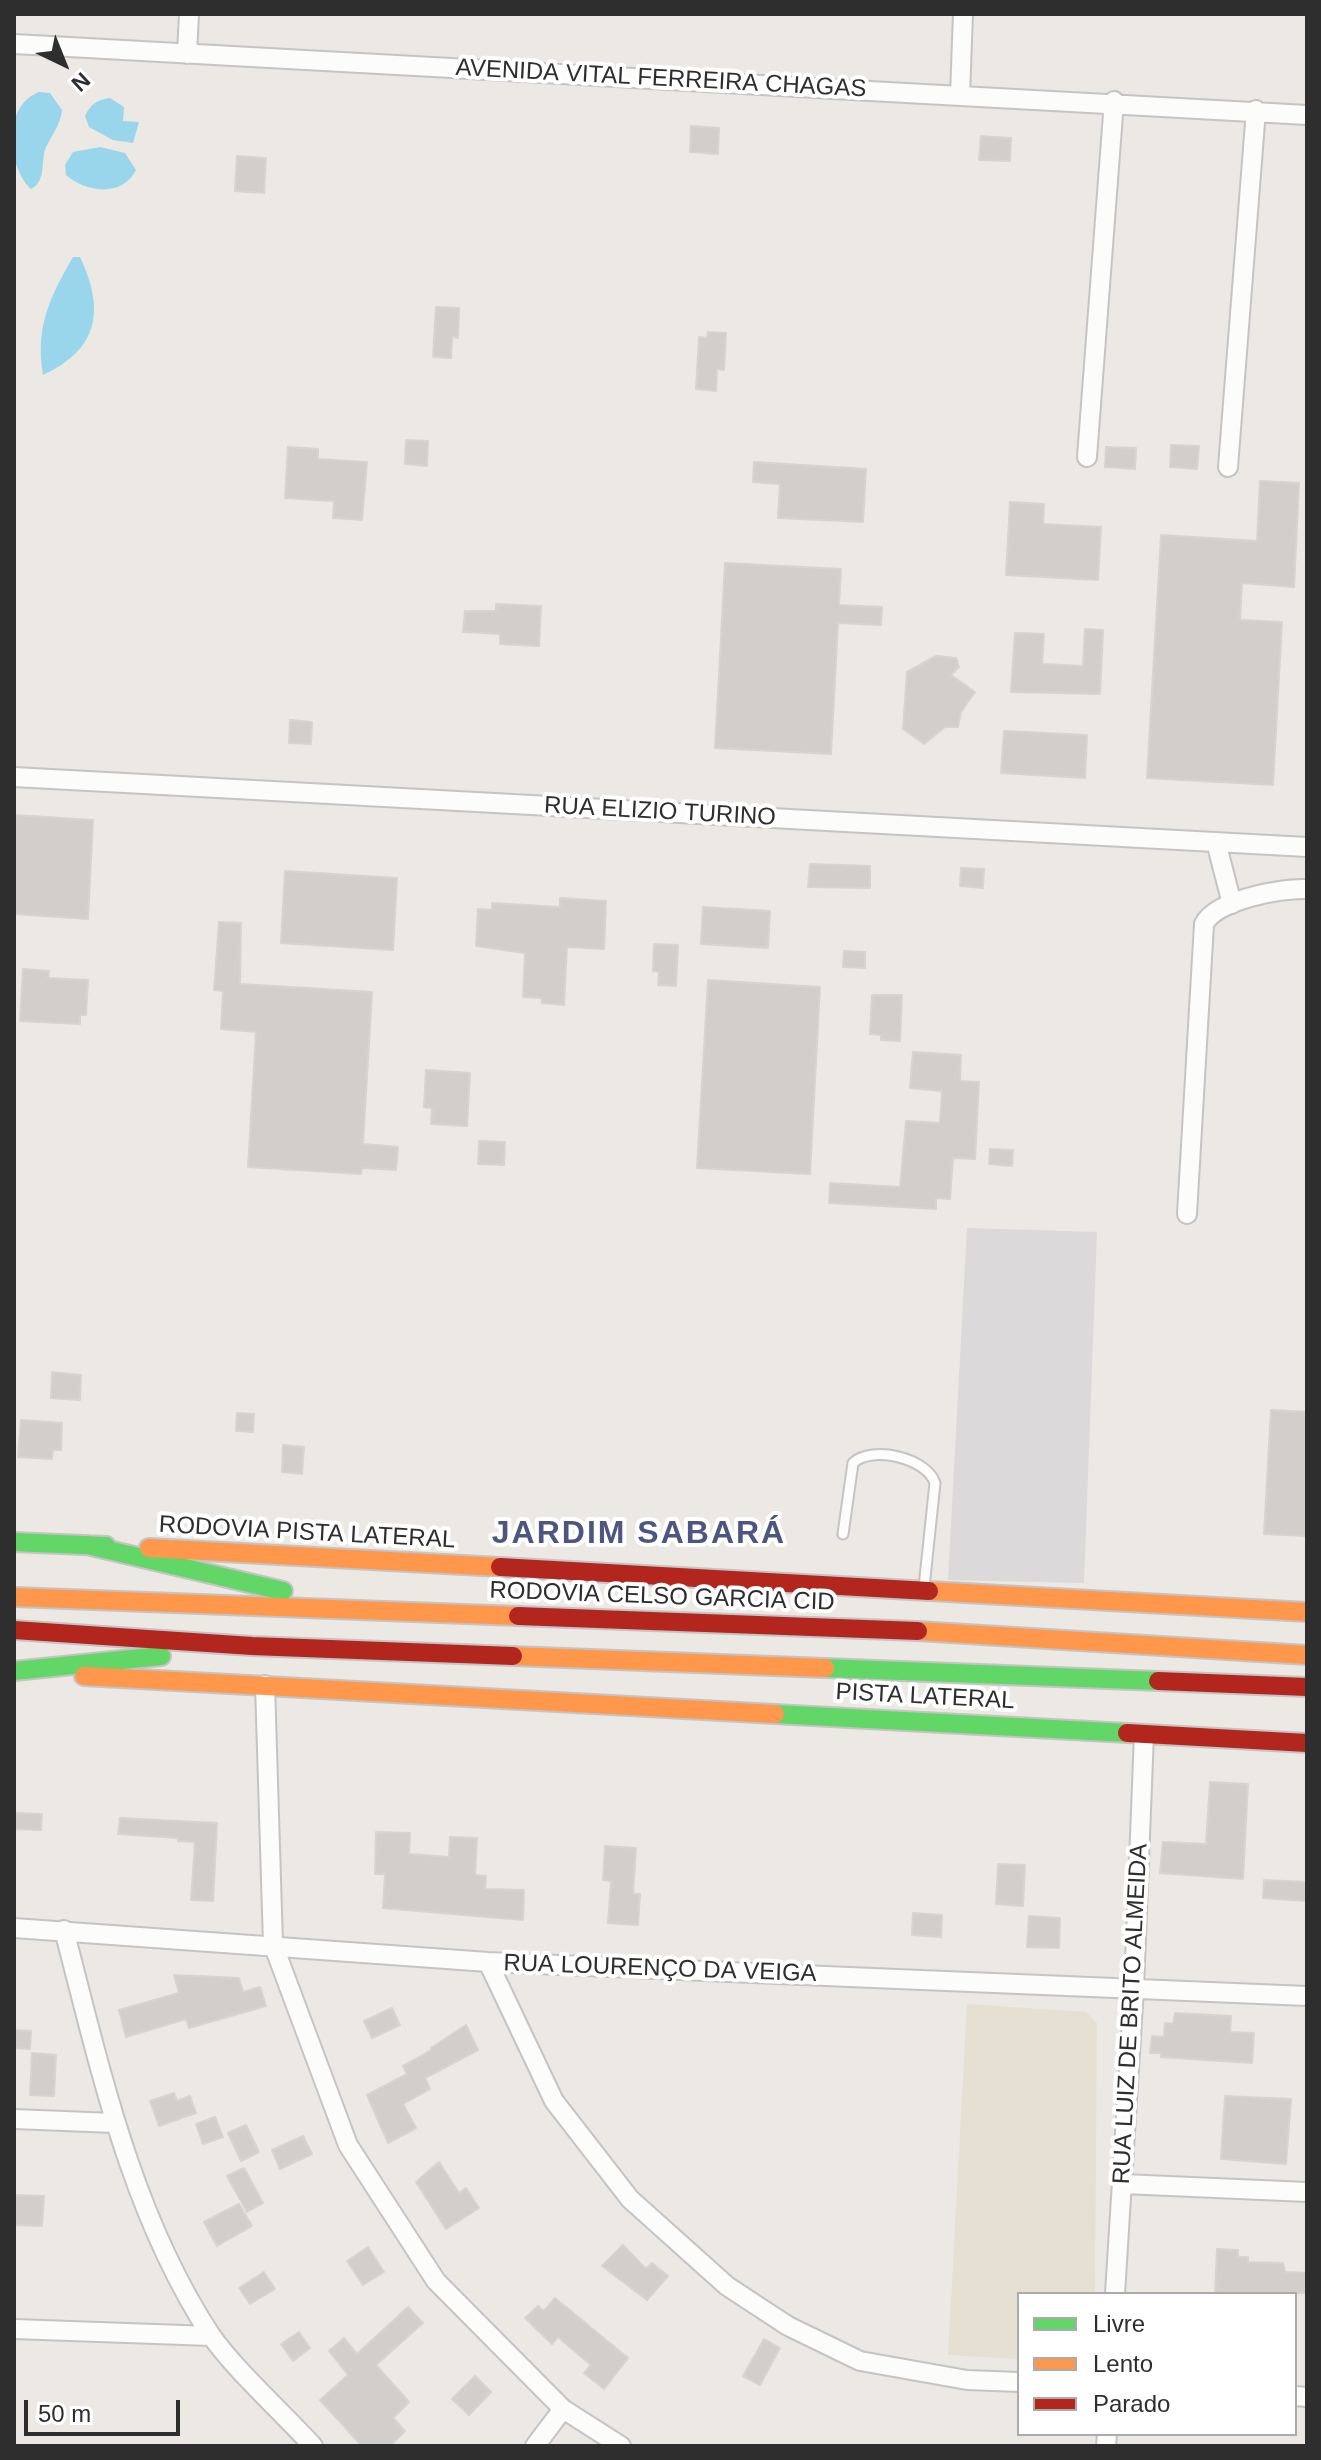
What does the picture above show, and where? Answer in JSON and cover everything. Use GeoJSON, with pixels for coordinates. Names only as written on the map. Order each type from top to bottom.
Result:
{"type":"FeatureCollection","features":[{"type":"Feature","properties":{"kind":"main road","name":"RODOVIA PISTA LATERAL"},"geometry":{"type":"LineString","coordinates":[[14,1542],[924,1591]]}},
{"type":"Feature","properties":{"kind":"main road"},"geometry":{"type":"LineString","coordinates":[[87,1545],[357,1609]]}},
{"type":"Feature","properties":{"kind":"main road"},"geometry":{"type":"LineString","coordinates":[[924,1591],[1307,1612]]}},
{"type":"Feature","properties":{"kind":"main road","name":"RODOVIA CELSO GARCIA CID"},"geometry":{"type":"LineString","coordinates":[[14,1597],[1030,1635],[1307,1655]]}},
{"type":"Feature","properties":{"kind":"main road"},"geometry":{"type":"LineString","coordinates":[[14,1630],[252,1646],[1307,1687]]}},
{"type":"Feature","properties":{"kind":"main road"},"geometry":{"type":"LineString","coordinates":[[14,1672],[252,1646]]}},
{"type":"Feature","properties":{"kind":"main road"},"geometry":{"type":"LineString","coordinates":[[14,1672],[265,1685]]}},
{"type":"Feature","properties":{"kind":"main road","name":"PISTA LATERAL"},"geometry":{"type":"LineString","coordinates":[[265,1685],[1307,1743]]}},
{"type":"Feature","properties":{"kind":"street"},"geometry":{"type":"LineString","coordinates":[[187,54],[189,14]]}},
{"type":"Feature","properties":{"kind":"street"},"geometry":{"type":"LineString","coordinates":[[960,95],[963,14]]}},
{"type":"Feature","properties":{"kind":"street","name":"AVENIDA VITAL FERREIRA CHAGAS"},"geometry":{"type":"LineString","coordinates":[[14,44],[1114,101],[1307,115]]}},
{"type":"Feature","properties":{"kind":"street"},"geometry":{"type":"LineString","coordinates":[[1087,457],[1114,101]]}},
{"type":"Feature","properties":{"kind":"street"},"geometry":{"type":"LineString","coordinates":[[1228,467],[1256,110]]}},
{"type":"Feature","properties":{"kind":"street","name":"RUA ELIZIO TURINO"},"geometry":{"type":"LineString","coordinates":[[14,777],[1307,847]]}},
{"type":"Feature","properties":{"kind":"street"},"geometry":{"type":"LineString","coordinates":[[1216,842],[1232,904]]}},
{"type":"Feature","properties":{"kind":"street"},"geometry":{"type":"LineString","coordinates":[[1187,1214],[1204,924],[1209,914],[1232,904],[1286,888],[1307,889]]}},
{"type":"Feature","properties":{"kind":"street"},"geometry":{"type":"LineString","coordinates":[[265,1685],[273,1944],[348,2145],[436,2281],[563,2409],[621,2446]]}},
{"type":"Feature","properties":{"kind":"street","name":"RUA LUIZ DE BRITO ALMEIDA"},"geometry":{"type":"LineString","coordinates":[[1115,2292],[1134,1988],[1144,1734]]}},
{"type":"Feature","properties":{"kind":"street","name":"RUA LOURENÇO DA VEIGA"},"geometry":{"type":"LineString","coordinates":[[14,1928],[273,1944],[488,1962],[1307,1996]]}},
{"type":"Feature","properties":{"kind":"street"},"geometry":{"type":"LineString","coordinates":[[64,1930],[114,2123],[163,2248],[211,2336],[313,2446]]}},
{"type":"Feature","properties":{"kind":"street"},"geometry":{"type":"LineString","coordinates":[[488,1962],[554,2101],[630,2199],[727,2286],[788,2326],[860,2361],[967,2380],[1017,2382]]}},
{"type":"Feature","properties":{"kind":"street"},"geometry":{"type":"LineString","coordinates":[[14,2119],[114,2123]]}},
{"type":"Feature","properties":{"kind":"street"},"geometry":{"type":"LineString","coordinates":[[1123,2184],[1307,2192]]}},
{"type":"Feature","properties":{"kind":"street"},"geometry":{"type":"LineString","coordinates":[[14,2329],[211,2336]]}},
{"type":"Feature","properties":{"kind":"street"},"geometry":{"type":"LineString","coordinates":[[535,2446],[563,2409]]}},
{"type":"Feature","properties":{"kind":"lane"},"geometry":{"type":"LineString","coordinates":[[843,1534],[853,1463],[859,1457],[874,1455],[918,1463],[927,1469],[935,1483],[924,1591]]}},
{"type":"Feature","properties":{"kind":"shaded area"},"geometry":{"type":"Polygon","coordinates":[[[967,1228],[1097,1232],[1084,1583],[948,1580],[967,1228]]]}},
{"type":"Feature","properties":{"kind":"shaded area"},"geometry":{"type":"Polygon","coordinates":[[[967,2004],[1086,2012],[1097,2023],[1095,2292],[1017,2292],[1017,2359],[948,2355],[967,2004]]]}},
{"type":"Feature","properties":{"kind":"water"},"geometry":{"type":"Polygon","coordinates":[[[39,92],[50,93],[62,110],[44,152],[41,176],[31,189],[17,166],[12,137],[19,110],[27,99],[39,92]]]}},
{"type":"Feature","properties":{"kind":"water"},"geometry":{"type":"Polygon","coordinates":[[[110,98],[124,107],[123,121],[139,122],[133,143],[113,140],[89,127],[85,116],[89,108],[98,101],[110,98]]]}},
{"type":"Feature","properties":{"kind":"water"},"geometry":{"type":"Polygon","coordinates":[[[100,147],[125,153],[136,170],[130,179],[122,185],[103,189],[83,185],[66,175],[65,165],[73,152],[100,147]]]}},
{"type":"Feature","properties":{"kind":"water"},"geometry":{"type":"Polygon","coordinates":[[[73,257],[80,257],[93,294],[92,326],[76,353],[43,375],[41,342],[46,313],[73,257]]]}},
{"type":"Feature","properties":{"kind":"building"},"geometry":{"type":"Polygon","coordinates":[[[691,126],[719,128],[718,154],[690,152],[691,126]]]}},
{"type":"Feature","properties":{"kind":"building"},"geometry":{"type":"Polygon","coordinates":[[[981,136],[1011,138],[1010,161],[979,160],[981,136]]]}},
{"type":"Feature","properties":{"kind":"building"},"geometry":{"type":"Polygon","coordinates":[[[237,156],[266,158],[264,193],[235,191],[237,156]]]}},
{"type":"Feature","properties":{"kind":"building"},"geometry":{"type":"Polygon","coordinates":[[[436,307],[459,308],[458,338],[452,337],[451,358],[433,357],[436,307]]]}},
{"type":"Feature","properties":{"kind":"building"},"geometry":{"type":"Polygon","coordinates":[[[708,332],[726,333],[724,370],[717,369],[716,391],[696,389],[699,337],[707,338],[708,332]]]}},
{"type":"Feature","properties":{"kind":"building"},"geometry":{"type":"Polygon","coordinates":[[[406,440],[428,441],[427,466],[405,464],[406,440]]]}},
{"type":"Feature","properties":{"kind":"building"},"geometry":{"type":"Polygon","coordinates":[[[1171,445],[1199,446],[1197,469],[1170,467],[1171,445]]]}},
{"type":"Feature","properties":{"kind":"building"},"geometry":{"type":"Polygon","coordinates":[[[288,447],[318,449],[318,459],[367,462],[362,520],[333,518],[334,501],[285,498],[288,447]]]}},
{"type":"Feature","properties":{"kind":"building"},"geometry":{"type":"Polygon","coordinates":[[[1106,447],[1136,448],[1135,469],[1105,467],[1106,447]]]}},
{"type":"Feature","properties":{"kind":"building"},"geometry":{"type":"Polygon","coordinates":[[[754,462],[866,469],[863,522],[778,518],[780,484],[753,482],[754,462]]]}},
{"type":"Feature","properties":{"kind":"building"},"geometry":{"type":"Polygon","coordinates":[[[1260,481],[1299,483],[1294,587],[1242,583],[1240,620],[1282,622],[1273,785],[1147,778],[1161,535],[1257,541],[1260,481]]]}},
{"type":"Feature","properties":{"kind":"building"},"geometry":{"type":"Polygon","coordinates":[[[1010,502],[1044,504],[1043,524],[1101,527],[1098,580],[1006,575],[1010,502]]]}},
{"type":"Feature","properties":{"kind":"building"},"geometry":{"type":"Polygon","coordinates":[[[725,563],[841,569],[839,605],[882,607],[881,625],[838,623],[831,754],[715,748],[725,563]]]}},
{"type":"Feature","properties":{"kind":"building"},"geometry":{"type":"Polygon","coordinates":[[[496,604],[541,606],[539,646],[500,644],[500,634],[463,632],[465,611],[496,611],[496,604]]]}},
{"type":"Feature","properties":{"kind":"building"},"geometry":{"type":"Polygon","coordinates":[[[1085,629],[1103,630],[1100,694],[1011,692],[1015,633],[1044,634],[1042,664],[1083,666],[1085,629]]]}},
{"type":"Feature","properties":{"kind":"building"},"geometry":{"type":"Polygon","coordinates":[[[936,656],[956,658],[959,667],[951,675],[975,692],[961,712],[958,727],[945,727],[924,744],[903,729],[907,672],[936,656]]]}},
{"type":"Feature","properties":{"kind":"building"},"geometry":{"type":"Polygon","coordinates":[[[290,720],[312,722],[311,744],[289,743],[290,720]]]}},
{"type":"Feature","properties":{"kind":"building"},"geometry":{"type":"Polygon","coordinates":[[[1004,731],[1087,735],[1085,778],[1001,773],[1004,731]]]}},
{"type":"Feature","properties":{"kind":"building"},"geometry":{"type":"Polygon","coordinates":[[[14,815],[93,820],[88,919],[14,914],[14,815]]]}},
{"type":"Feature","properties":{"kind":"building"},"geometry":{"type":"Polygon","coordinates":[[[810,864],[870,866],[870,888],[808,887],[810,864]]]}},
{"type":"Feature","properties":{"kind":"building"},"geometry":{"type":"Polygon","coordinates":[[[961,868],[984,869],[983,888],[960,886],[961,868]]]}},
{"type":"Feature","properties":{"kind":"building"},"geometry":{"type":"Polygon","coordinates":[[[285,871],[397,878],[393,950],[281,943],[285,871]]]}},
{"type":"Feature","properties":{"kind":"building"},"geometry":{"type":"Polygon","coordinates":[[[560,898],[606,901],[604,949],[567,947],[564,1005],[542,1003],[542,998],[523,997],[525,953],[476,946],[478,909],[492,910],[492,903],[560,907],[560,898]]]}},
{"type":"Feature","properties":{"kind":"building"},"geometry":{"type":"Polygon","coordinates":[[[703,907],[770,911],[768,948],[701,944],[703,907]]]}},
{"type":"Feature","properties":{"kind":"building"},"geometry":{"type":"Polygon","coordinates":[[[219,922],[241,923],[240,984],[372,992],[363,1144],[398,1147],[396,1170],[362,1168],[361,1174],[248,1167],[256,1032],[221,1029],[223,991],[214,990],[219,922]]]}},
{"type":"Feature","properties":{"kind":"building"},"geometry":{"type":"Polygon","coordinates":[[[654,944],[678,945],[676,986],[658,985],[659,972],[653,971],[654,944]]]}},
{"type":"Feature","properties":{"kind":"building"},"geometry":{"type":"Polygon","coordinates":[[[844,951],[865,952],[865,968],[843,967],[844,951]]]}},
{"type":"Feature","properties":{"kind":"building"},"geometry":{"type":"Polygon","coordinates":[[[23,969],[49,971],[48,978],[88,980],[86,1015],[80,1015],[80,1024],[20,1021],[23,969]]]}},
{"type":"Feature","properties":{"kind":"building"},"geometry":{"type":"Polygon","coordinates":[[[708,980],[820,987],[810,1174],[697,1168],[708,980]]]}},
{"type":"Feature","properties":{"kind":"building"},"geometry":{"type":"Polygon","coordinates":[[[872,995],[902,995],[900,1041],[881,1040],[881,1035],[870,1034],[872,995]]]}},
{"type":"Feature","properties":{"kind":"building"},"geometry":{"type":"Polygon","coordinates":[[[913,1052],[961,1055],[960,1081],[979,1082],[975,1159],[953,1158],[950,1199],[936,1198],[936,1209],[829,1203],[830,1183],[900,1187],[906,1121],[940,1123],[942,1091],[910,1088],[913,1052]]]}},
{"type":"Feature","properties":{"kind":"building"},"geometry":{"type":"Polygon","coordinates":[[[426,1070],[470,1073],[467,1126],[431,1124],[432,1108],[424,1107],[426,1070]]]}},
{"type":"Feature","properties":{"kind":"building"},"geometry":{"type":"Polygon","coordinates":[[[479,1141],[505,1142],[504,1165],[478,1164],[479,1141]]]}},
{"type":"Feature","properties":{"kind":"building"},"geometry":{"type":"Polygon","coordinates":[[[990,1149],[1013,1150],[1012,1166],[989,1164],[990,1149]]]}},
{"type":"Feature","properties":{"kind":"building"},"geometry":{"type":"Polygon","coordinates":[[[52,1372],[81,1375],[80,1400],[51,1398],[52,1372]]]}},
{"type":"Feature","properties":{"kind":"building"},"geometry":{"type":"Polygon","coordinates":[[[1271,1410],[1307,1412],[1307,1536],[1264,1534],[1271,1410]]]}},
{"type":"Feature","properties":{"kind":"building"},"geometry":{"type":"Polygon","coordinates":[[[237,1413],[254,1414],[253,1432],[236,1431],[237,1413]]]}},
{"type":"Feature","properties":{"kind":"building"},"geometry":{"type":"Polygon","coordinates":[[[21,1420],[62,1423],[61,1450],[53,1450],[52,1459],[18,1457],[21,1420]]]}},
{"type":"Feature","properties":{"kind":"building"},"geometry":{"type":"Polygon","coordinates":[[[283,1445],[304,1447],[302,1474],[282,1472],[283,1445]]]}},
{"type":"Feature","properties":{"kind":"building"},"geometry":{"type":"Polygon","coordinates":[[[1210,1782],[1248,1784],[1243,1879],[1160,1873],[1163,1842],[1206,1844],[1210,1782]]]}},
{"type":"Feature","properties":{"kind":"building"},"geometry":{"type":"Polygon","coordinates":[[[14,1813],[42,1814],[41,1830],[14,1829],[14,1813]]]}},
{"type":"Feature","properties":{"kind":"building"},"geometry":{"type":"Polygon","coordinates":[[[120,1818],[217,1823],[213,1901],[191,1900],[195,1842],[118,1834],[120,1818]]]}},
{"type":"Feature","properties":{"kind":"building"},"geometry":{"type":"Polygon","coordinates":[[[376,1832],[410,1833],[409,1854],[449,1857],[450,1837],[477,1838],[475,1875],[486,1876],[485,1889],[524,1890],[523,1920],[383,1908],[385,1874],[375,1874],[376,1832]]]}},
{"type":"Feature","properties":{"kind":"building"},"geometry":{"type":"Polygon","coordinates":[[[605,1846],[636,1848],[633,1894],[640,1894],[638,1925],[608,1923],[611,1881],[603,1880],[605,1846]]]}},
{"type":"Feature","properties":{"kind":"building"},"geometry":{"type":"Polygon","coordinates":[[[998,1864],[1025,1865],[1023,1906],[996,1904],[998,1864]]]}},
{"type":"Feature","properties":{"kind":"building"},"geometry":{"type":"Polygon","coordinates":[[[1264,1880],[1307,1882],[1307,1901],[1263,1898],[1264,1880]]]}},
{"type":"Feature","properties":{"kind":"building"},"geometry":{"type":"Polygon","coordinates":[[[913,1913],[942,1915],[941,1937],[912,1935],[913,1913]]]}},
{"type":"Feature","properties":{"kind":"building"},"geometry":{"type":"Polygon","coordinates":[[[1029,1916],[1060,1918],[1059,1948],[1027,1947],[1029,1916]]]}},
{"type":"Feature","properties":{"kind":"building"},"geometry":{"type":"Polygon","coordinates":[[[174,1975],[239,1978],[243,1992],[260,1987],[266,2006],[189,2028],[186,2019],[126,2037],[119,2010],[179,1993],[174,1975]]]}},
{"type":"Feature","properties":{"kind":"building"},"geometry":{"type":"Polygon","coordinates":[[[392,2008],[400,2025],[372,2038],[364,2021],[392,2008]]]}},
{"type":"Feature","properties":{"kind":"building"},"geometry":{"type":"Polygon","coordinates":[[[1175,2013],[1231,2016],[1230,2032],[1254,2033],[1252,2063],[1161,2057],[1161,2053],[1150,2053],[1152,2036],[1164,2037],[1165,2023],[1173,2024],[1175,2013]]]}},
{"type":"Feature","properties":{"kind":"building"},"geometry":{"type":"Polygon","coordinates":[[[466,2025],[478,2050],[425,2078],[430,2089],[403,2104],[416,2128],[388,2143],[367,2095],[407,2074],[403,2066],[432,2050],[466,2025]]]}},
{"type":"Feature","properties":{"kind":"building"},"geometry":{"type":"Polygon","coordinates":[[[14,2030],[31,2031],[30,2049],[14,2048],[14,2030]]]}},
{"type":"Feature","properties":{"kind":"building"},"geometry":{"type":"Polygon","coordinates":[[[32,2053],[56,2055],[54,2096],[30,2095],[32,2053]]]}},
{"type":"Feature","properties":{"kind":"building"},"geometry":{"type":"Polygon","coordinates":[[[174,2093],[177,2101],[190,2096],[196,2113],[159,2126],[150,2101],[174,2093]]]}},
{"type":"Feature","properties":{"kind":"building"},"geometry":{"type":"Polygon","coordinates":[[[1225,2096],[1291,2099],[1286,2164],[1221,2159],[1225,2096]]]}},
{"type":"Feature","properties":{"kind":"building"},"geometry":{"type":"Polygon","coordinates":[[[215,2117],[223,2137],[203,2144],[196,2124],[215,2117]]]}},
{"type":"Feature","properties":{"kind":"building"},"geometry":{"type":"Polygon","coordinates":[[[246,2125],[259,2152],[241,2161],[228,2133],[246,2125]]]}},
{"type":"Feature","properties":{"kind":"building"},"geometry":{"type":"Polygon","coordinates":[[[303,2136],[312,2154],[280,2169],[272,2150],[303,2136]]]}},
{"type":"Feature","properties":{"kind":"building"},"geometry":{"type":"Polygon","coordinates":[[[439,2162],[459,2193],[466,2188],[479,2208],[446,2229],[416,2182],[439,2162]]]}},
{"type":"Feature","properties":{"kind":"building"},"geometry":{"type":"Polygon","coordinates":[[[244,2168],[263,2203],[247,2212],[227,2176],[244,2168]]]}},
{"type":"Feature","properties":{"kind":"building"},"geometry":{"type":"Polygon","coordinates":[[[14,2195],[44,2196],[42,2226],[14,2225],[14,2195]]]}},
{"type":"Feature","properties":{"kind":"building"},"geometry":{"type":"Polygon","coordinates":[[[239,2204],[252,2226],[217,2246],[204,2222],[239,2204]]]}},
{"type":"Feature","properties":{"kind":"building"},"geometry":{"type":"Polygon","coordinates":[[[623,2245],[646,2269],[652,2263],[668,2276],[647,2300],[602,2266],[623,2245]]]}},
{"type":"Feature","properties":{"kind":"building"},"geometry":{"type":"Polygon","coordinates":[[[368,2247],[384,2272],[363,2285],[347,2261],[368,2247]]]}},
{"type":"Feature","properties":{"kind":"building"},"geometry":{"type":"Polygon","coordinates":[[[1217,2249],[1238,2250],[1238,2257],[1248,2257],[1248,2262],[1283,2263],[1285,2272],[1307,2273],[1307,2293],[1215,2292],[1217,2249]]]}},
{"type":"Feature","properties":{"kind":"building"},"geometry":{"type":"Polygon","coordinates":[[[264,2272],[275,2289],[250,2304],[239,2288],[264,2272]]]}},
{"type":"Feature","properties":{"kind":"building"},"geometry":{"type":"Polygon","coordinates":[[[555,2298],[628,2358],[604,2389],[584,2373],[591,2365],[558,2337],[552,2344],[525,2318],[538,2306],[544,2311],[555,2298]]]}},
{"type":"Feature","properties":{"kind":"building"},"geometry":{"type":"Polygon","coordinates":[[[408,2307],[423,2323],[376,2365],[409,2402],[393,2418],[405,2431],[390,2446],[362,2446],[320,2400],[348,2375],[329,2351],[344,2338],[357,2354],[408,2307]]]}},
{"type":"Feature","properties":{"kind":"building"},"geometry":{"type":"Polygon","coordinates":[[[299,2332],[310,2348],[293,2361],[281,2344],[299,2332]]]}},
{"type":"Feature","properties":{"kind":"building"},"geometry":{"type":"Polygon","coordinates":[[[764,2339],[780,2348],[760,2385],[743,2376],[764,2339]]]}},
{"type":"Feature","properties":{"kind":"building"},"geometry":{"type":"Polygon","coordinates":[[[475,2376],[491,2392],[469,2415],[452,2399],[475,2376]]]}},
{"type":"Feature","properties":{"kind":"traffic: fast"},"geometry":{"type":"LineString","coordinates":[[14,1542],[106,1546]]}},
{"type":"Feature","properties":{"kind":"traffic: fast"},"geometry":{"type":"LineString","coordinates":[[87,1545],[283,1591]]}},
{"type":"Feature","properties":{"kind":"traffic: fast"},"geometry":{"type":"LineString","coordinates":[[14,1671],[161,1656]]}},
{"type":"Feature","properties":{"kind":"traffic: fast"},"geometry":{"type":"LineString","coordinates":[[825,1668],[1158,1681]]}},
{"type":"Feature","properties":{"kind":"traffic: fast"},"geometry":{"type":"LineString","coordinates":[[775,1714],[1127,1733]]}},
{"type":"Feature","properties":{"kind":"traffic: slow"},"geometry":{"type":"LineString","coordinates":[[149,1548],[500,1567]]}},
{"type":"Feature","properties":{"kind":"traffic: slow"},"geometry":{"type":"LineString","coordinates":[[929,1591],[1307,1612]]}},
{"type":"Feature","properties":{"kind":"traffic: slow"},"geometry":{"type":"LineString","coordinates":[[14,1597],[518,1616]]}},
{"type":"Feature","properties":{"kind":"traffic: slow"},"geometry":{"type":"LineString","coordinates":[[918,1631],[1307,1655]]}},
{"type":"Feature","properties":{"kind":"traffic: slow"},"geometry":{"type":"LineString","coordinates":[[513,1656],[825,1668]]}},
{"type":"Feature","properties":{"kind":"traffic: slow"},"geometry":{"type":"LineString","coordinates":[[84,1676],[775,1714]]}},
{"type":"Feature","properties":{"kind":"traffic: jam"},"geometry":{"type":"LineString","coordinates":[[500,1567],[929,1591]]}},
{"type":"Feature","properties":{"kind":"traffic: jam"},"geometry":{"type":"LineString","coordinates":[[518,1616],[918,1631]]}},
{"type":"Feature","properties":{"kind":"traffic: jam"},"geometry":{"type":"LineString","coordinates":[[14,1630],[252,1646],[513,1656]]}},
{"type":"Feature","properties":{"kind":"traffic: jam"},"geometry":{"type":"LineString","coordinates":[[1158,1681],[1307,1687]]}},
{"type":"Feature","properties":{"kind":"traffic: jam"},"geometry":{"type":"LineString","coordinates":[[1127,1733],[1307,1743]]}},
{"type":"Feature","properties":{"kind":"district","name":"JARDIM SABARÁ"},"geometry":{"type":"Point","coordinates":[639,1534]}}]}
